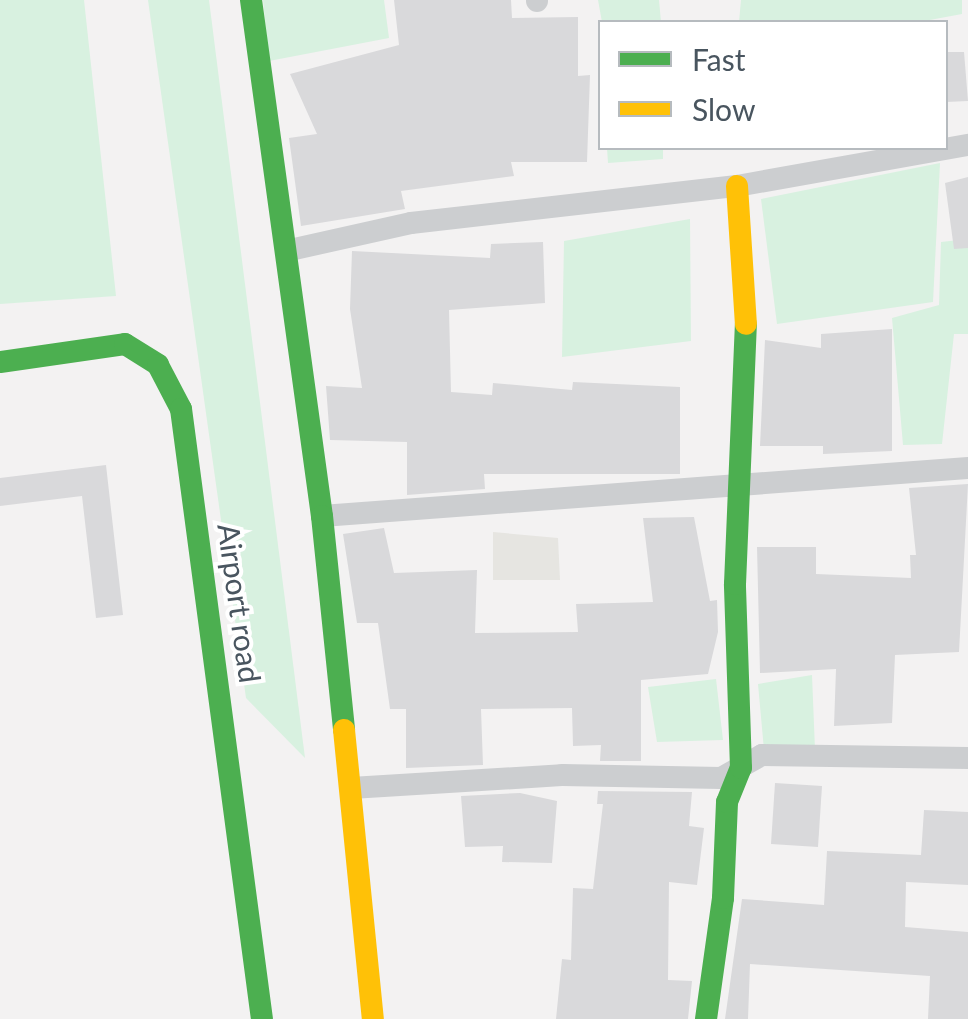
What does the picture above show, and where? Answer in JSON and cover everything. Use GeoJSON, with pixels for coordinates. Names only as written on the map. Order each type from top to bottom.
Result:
{"type":"FeatureCollection","features":[{"type":"Feature","properties":{"kind":"street"},"geometry":{"type":"LineString","coordinates":[[252,0],[290,250],[322,516],[373,1019]]}},
{"type":"Feature","properties":{"kind":"street"},"geometry":{"type":"LineString","coordinates":[[290,250],[410,223],[737,186],[940,150]]}},
{"type":"Feature","properties":{"kind":"street"},"geometry":{"type":"LineString","coordinates":[[706,1019],[722,898],[727,802],[741,768],[740,486],[747,311],[737,186]]}},
{"type":"Feature","properties":{"kind":"street","name":"Airport road"},"geometry":{"type":"LineString","coordinates":[[0,362],[124,344],[158,365],[180,409],[262,1019]]}},
{"type":"Feature","properties":{"kind":"street"},"geometry":{"type":"LineString","coordinates":[[322,516],[968,468]]}},
{"type":"Feature","properties":{"kind":"street"},"geometry":{"type":"LineString","coordinates":[[352,788],[562,775],[721,778],[762,755],[968,758]]}},
{"type":"Feature","properties":{"kind":"shaded area"},"geometry":{"type":"Polygon","coordinates":[[[493,532],[558,538],[560,580],[493,580],[493,532]]]}},
{"type":"Feature","properties":{"kind":"green space"},"geometry":{"type":"Polygon","coordinates":[[[0,0],[84,0],[116,296],[0,304],[0,0]]]}},
{"type":"Feature","properties":{"kind":"green space"},"geometry":{"type":"Polygon","coordinates":[[[148,0],[209,0],[305,758],[246,698],[148,0]]]}},
{"type":"Feature","properties":{"kind":"green space"},"geometry":{"type":"Polygon","coordinates":[[[263,0],[384,0],[389,38],[269,61],[263,0]]]}},
{"type":"Feature","properties":{"kind":"green space"},"geometry":{"type":"Polygon","coordinates":[[[598,0],[659,0],[661,20],[602,20],[598,0]]]}},
{"type":"Feature","properties":{"kind":"green space"},"geometry":{"type":"Polygon","coordinates":[[[741,0],[962,0],[962,14],[930,20],[739,20],[741,0]]]}},
{"type":"Feature","properties":{"kind":"green space"},"geometry":{"type":"Polygon","coordinates":[[[607,150],[663,150],[663,159],[608,163],[607,150]]]}},
{"type":"Feature","properties":{"kind":"green space"},"geometry":{"type":"Polygon","coordinates":[[[940,163],[933,302],[777,324],[761,199],[940,163]]]}},
{"type":"Feature","properties":{"kind":"green space"},"geometry":{"type":"Polygon","coordinates":[[[690,219],[691,341],[562,357],[564,241],[690,219]]]}},
{"type":"Feature","properties":{"kind":"green space"},"geometry":{"type":"Polygon","coordinates":[[[968,239],[968,334],[954,334],[942,444],[903,445],[892,318],[939,305],[941,242],[968,239]]]}},
{"type":"Feature","properties":{"kind":"green space"},"geometry":{"type":"Polygon","coordinates":[[[812,675],[815,750],[764,750],[758,684],[812,675]]]}},
{"type":"Feature","properties":{"kind":"green space"},"geometry":{"type":"Polygon","coordinates":[[[716,679],[723,740],[657,742],[648,687],[716,679]]]}},
{"type":"Feature","properties":{"kind":"building"},"geometry":{"type":"Polygon","coordinates":[[[394,0],[511,0],[512,18],[578,17],[578,76],[590,75],[587,162],[511,162],[514,176],[401,191],[405,209],[301,226],[289,138],[317,134],[290,74],[399,45],[394,0]]]}},
{"type":"Feature","properties":{"kind":"building"},"geometry":{"type":"Polygon","coordinates":[[[948,52],[964,52],[968,101],[948,102],[948,52]]]}},
{"type":"Feature","properties":{"kind":"building"},"geometry":{"type":"Polygon","coordinates":[[[968,177],[968,248],[954,249],[945,183],[968,177]]]}},
{"type":"Feature","properties":{"kind":"building"},"geometry":{"type":"Polygon","coordinates":[[[543,242],[545,303],[449,310],[451,392],[492,395],[493,383],[572,390],[573,382],[680,387],[680,474],[484,474],[485,489],[407,495],[407,442],[330,440],[326,386],[362,388],[350,309],[352,251],[490,258],[491,244],[543,242]]]}},
{"type":"Feature","properties":{"kind":"building"},"geometry":{"type":"Polygon","coordinates":[[[892,329],[892,451],[823,454],[823,446],[760,446],[765,340],[821,348],[821,334],[892,329]]]}},
{"type":"Feature","properties":{"kind":"building"},"geometry":{"type":"Polygon","coordinates":[[[106,465],[123,615],[96,618],[82,496],[0,506],[0,478],[106,465]]]}},
{"type":"Feature","properties":{"kind":"building"},"geometry":{"type":"Polygon","coordinates":[[[968,484],[959,652],[895,655],[892,723],[834,726],[836,669],[760,673],[757,547],[816,547],[816,574],[911,578],[910,555],[916,555],[909,488],[968,484]]]}},
{"type":"Feature","properties":{"kind":"building"},"geometry":{"type":"Polygon","coordinates":[[[694,517],[710,601],[717,600],[718,632],[708,674],[641,680],[641,761],[600,761],[601,745],[573,746],[572,708],[481,709],[483,765],[406,768],[406,709],[390,709],[378,623],[357,623],[343,534],[384,528],[394,573],[477,570],[475,633],[578,632],[576,604],[653,602],[643,518],[694,517]]]}},
{"type":"Feature","properties":{"kind":"building"},"geometry":{"type":"Polygon","coordinates":[[[775,783],[822,786],[818,847],[771,844],[775,783]]]}},
{"type":"Feature","properties":{"kind":"building"},"geometry":{"type":"Polygon","coordinates":[[[598,791],[692,792],[689,826],[704,828],[697,885],[669,882],[668,980],[692,981],[688,1019],[556,1019],[562,959],[571,960],[573,888],[593,889],[603,804],[597,804],[598,791]]]}},
{"type":"Feature","properties":{"kind":"building"},"geometry":{"type":"Polygon","coordinates":[[[520,793],[557,801],[552,863],[502,862],[503,846],[465,847],[461,796],[520,793]]]}},
{"type":"Feature","properties":{"kind":"building"},"geometry":{"type":"Polygon","coordinates":[[[924,810],[968,812],[968,885],[906,882],[905,927],[968,932],[968,1019],[928,1019],[930,976],[750,964],[748,1019],[725,1019],[742,899],[824,905],[827,851],[921,855],[924,810]]]}},
{"type":"Feature","properties":{"kind":"traffic: fast"},"geometry":{"type":"LineString","coordinates":[[251,0],[322,516],[344,730]]}},
{"type":"Feature","properties":{"kind":"traffic: fast"},"geometry":{"type":"LineString","coordinates":[[706,1019],[723,898],[727,802],[741,768],[735,584],[746,324]]}},
{"type":"Feature","properties":{"kind":"traffic: fast"},"geometry":{"type":"LineString","coordinates":[[0,362],[125,344],[158,365],[181,409],[262,1019]]}},
{"type":"Feature","properties":{"kind":"traffic: slow"},"geometry":{"type":"LineString","coordinates":[[737,186],[746,324]]}},
{"type":"Feature","properties":{"kind":"traffic: slow"},"geometry":{"type":"LineString","coordinates":[[344,730],[373,1019]]}}]}
